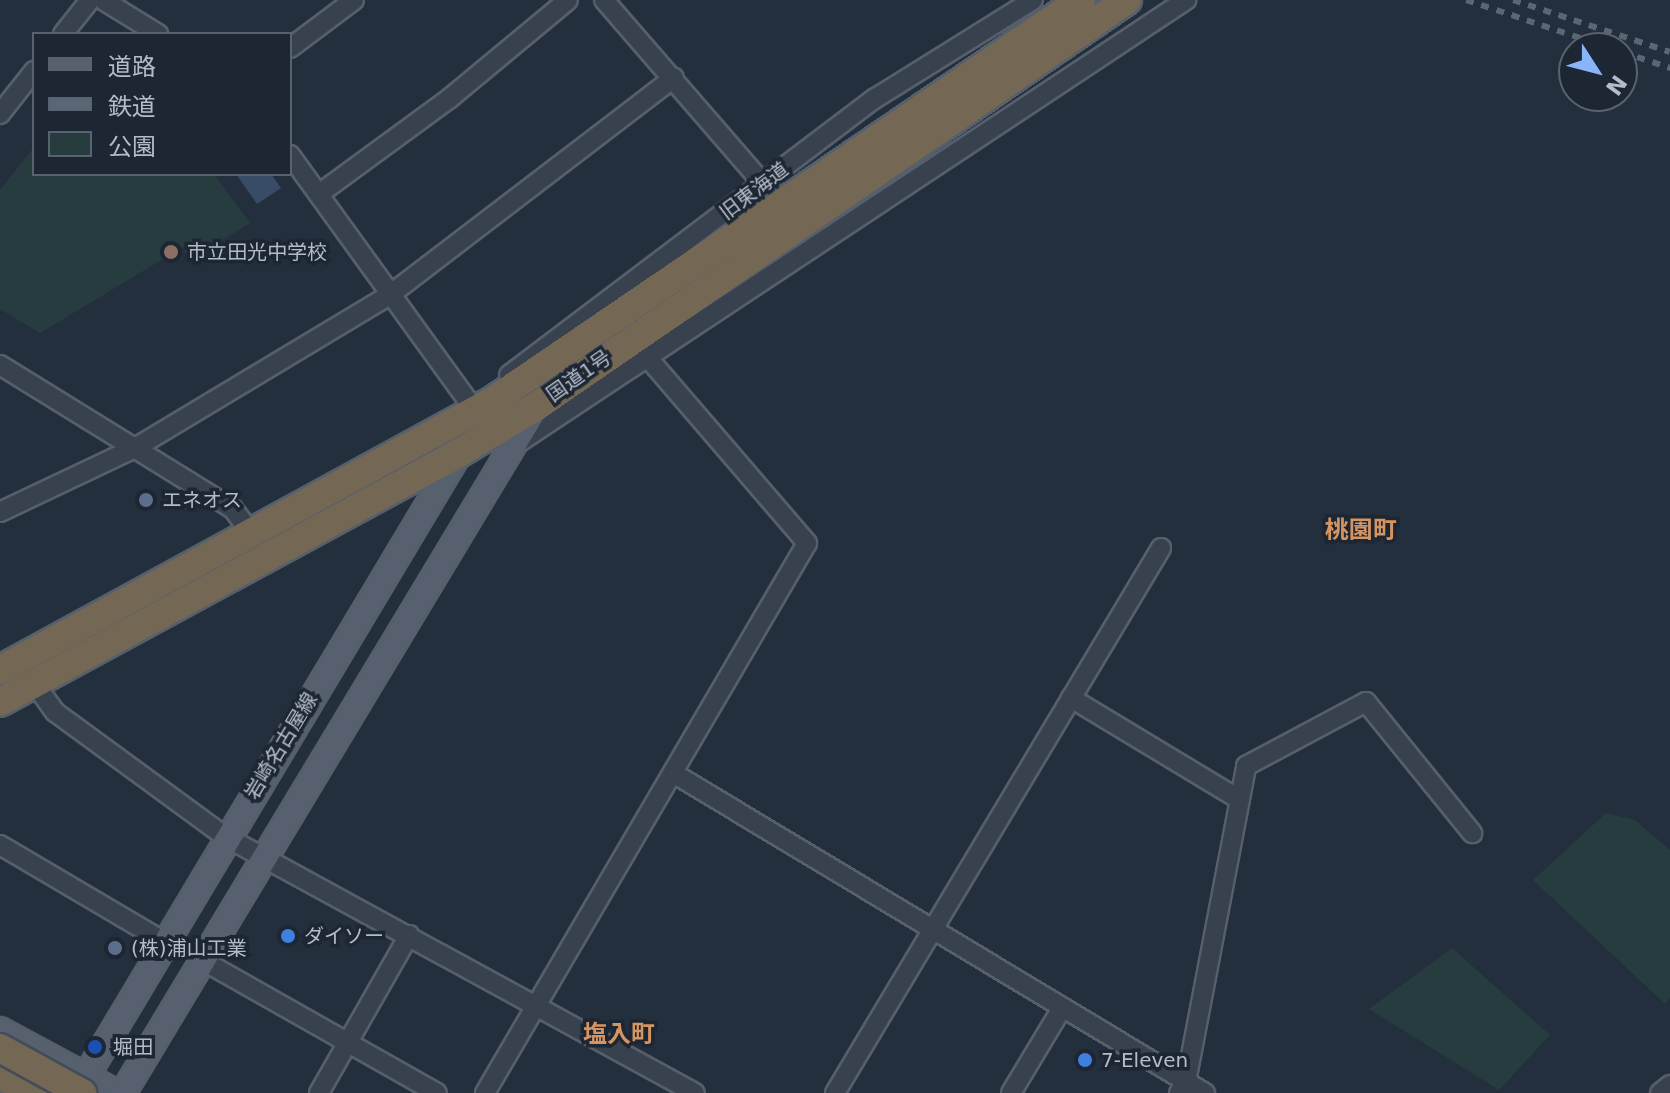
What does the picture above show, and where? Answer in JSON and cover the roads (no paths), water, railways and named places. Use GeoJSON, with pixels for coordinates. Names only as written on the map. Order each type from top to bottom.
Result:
{"type":"FeatureCollection","features":[{"type":"Feature","properties":{"kind":"highway","name":"国道1号"},"geometry":{"type":"LineString","coordinates":[[0,670],[483,407],[1081,0]]}},
{"type":"Feature","properties":{"kind":"highway","name":"国道1号"},"geometry":{"type":"LineString","coordinates":[[0,702],[459,453],[638,351],[1127,0]]}},
{"type":"Feature","properties":{"kind":"highway"},"geometry":{"type":"LineString","coordinates":[[0,1048],[82,1087]]}},
{"type":"Feature","properties":{"kind":"highway"},"geometry":{"type":"LineString","coordinates":[[0,1075],[34,1093]]}},
{"type":"Feature","properties":{"kind":"main road","name":"岩崎名古屋線"},"geometry":{"type":"LineString","coordinates":[[120,1093],[518,443],[537,406]]}},
{"type":"Feature","properties":{"kind":"main road","name":"岩崎名古屋線"},"geometry":{"type":"LineString","coordinates":[[82,1087],[226,837],[459,453],[483,407]]}},
{"type":"Feature","properties":{"kind":"main road"},"geometry":{"type":"LineString","coordinates":[[0,1030],[82,1087],[120,1093]]}},
{"type":"Feature","properties":{"kind":"street"},"geometry":{"type":"LineString","coordinates":[[65,32],[90,0]]}},
{"type":"Feature","properties":{"kind":"street"},"geometry":{"type":"LineString","coordinates":[[103,0],[155,32]]}},
{"type":"Feature","properties":{"kind":"street"},"geometry":{"type":"LineString","coordinates":[[292,46],[354,0]]}},
{"type":"Feature","properties":{"kind":"street"},"geometry":{"type":"LineString","coordinates":[[319,194],[450,98],[568,0]]}},
{"type":"Feature","properties":{"kind":"street"},"geometry":{"type":"LineString","coordinates":[[604,0],[764,185]]}},
{"type":"Feature","properties":{"kind":"street","name":"旧東海道"},"geometry":{"type":"LineString","coordinates":[[483,407],[510,374],[874,99],[1033,0]]}},
{"type":"Feature","properties":{"kind":"street"},"geometry":{"type":"LineString","coordinates":[[1151,0],[1162,17]]}},
{"type":"Feature","properties":{"kind":"street"},"geometry":{"type":"LineString","coordinates":[[518,443],[638,351],[1186,0]]}},
{"type":"Feature","properties":{"kind":"street"},"geometry":{"type":"LineString","coordinates":[[0,114],[32,74]]}},
{"type":"Feature","properties":{"kind":"street"},"geometry":{"type":"LineString","coordinates":[[0,512],[135,448],[391,294],[674,78]]}},
{"type":"Feature","properties":{"kind":"street"},"geometry":{"type":"LineString","coordinates":[[292,158],[391,294],[483,407]]}},
{"type":"Feature","properties":{"kind":"street"},"geometry":{"type":"LineString","coordinates":[[485,1093],[807,543],[638,351]]}},
{"type":"Feature","properties":{"kind":"street"},"geometry":{"type":"LineString","coordinates":[[2,370],[233,509],[251,533]]}},
{"type":"Feature","properties":{"kind":"street"},"geometry":{"type":"LineString","coordinates":[[835,1093],[1161,548]]}},
{"type":"Feature","properties":{"kind":"street"},"geometry":{"type":"LineString","coordinates":[[34,683],[55,712],[226,837],[695,1093]]}},
{"type":"Feature","properties":{"kind":"street"},"geometry":{"type":"LineString","coordinates":[[1071,698],[1240,800]]}},
{"type":"Feature","properties":{"kind":"street"},"geometry":{"type":"LineString","coordinates":[[1183,1087],[1246,766],[1366,702],[1472,833]]}},
{"type":"Feature","properties":{"kind":"street"},"geometry":{"type":"LineString","coordinates":[[673,773],[1062,1008],[1183,1087],[1205,1093]]}},
{"type":"Feature","properties":{"kind":"street"},"geometry":{"type":"LineString","coordinates":[[0,845],[165,942]]}},
{"type":"Feature","properties":{"kind":"street"},"geometry":{"type":"LineString","coordinates":[[319,1093],[409,935]]}},
{"type":"Feature","properties":{"kind":"street"},"geometry":{"type":"LineString","coordinates":[[200,959],[437,1093]]}},
{"type":"Feature","properties":{"kind":"street"},"geometry":{"type":"LineString","coordinates":[[1011,1093],[1062,1008]]}},
{"type":"Feature","properties":{"kind":"street"},"geometry":{"type":"LineString","coordinates":[[1660,1093],[1670,1085]]}},
{"type":"Feature","properties":{"kind":"water"},"geometry":{"type":"Polygon","coordinates":[[[237,176],[272,176],[281,188],[257,204],[237,176]]]}},
{"type":"Feature","properties":{"kind":"railway"},"geometry":{"type":"LineString","coordinates":[[1466,0],[1562,32]]}},
{"type":"Feature","properties":{"kind":"railway"},"geometry":{"type":"LineString","coordinates":[[1513,0],[1670,52]]}},
{"type":"Feature","properties":{"kind":"railway"},"geometry":{"type":"LineString","coordinates":[[1638,57],[1670,68]]}},
{"type":"Feature","properties":{"kind":"place","name":"市立田光中学校"},"geometry":{"type":"Point","coordinates":[171,252]}},
{"type":"Feature","properties":{"kind":"place","name":"エネオス"},"geometry":{"type":"Point","coordinates":[146,500]}},
{"type":"Feature","properties":{"kind":"place","name":"ダイソー"},"geometry":{"type":"Point","coordinates":[288,936]}},
{"type":"Feature","properties":{"kind":"place","name":"(株)浦山工業"},"geometry":{"type":"Point","coordinates":[115,948]}},
{"type":"Feature","properties":{"kind":"place","name":"堀田"},"geometry":{"type":"Point","coordinates":[95,1047]}},
{"type":"Feature","properties":{"kind":"place","name":"7-Eleven"},"geometry":{"type":"Point","coordinates":[1085,1060]}},
{"type":"Feature","properties":{"kind":"district","name":"桃園町"},"geometry":{"type":"Point","coordinates":[1361,531]}},
{"type":"Feature","properties":{"kind":"district","name":"塩入町"},"geometry":{"type":"Point","coordinates":[619,1035]}}]}
